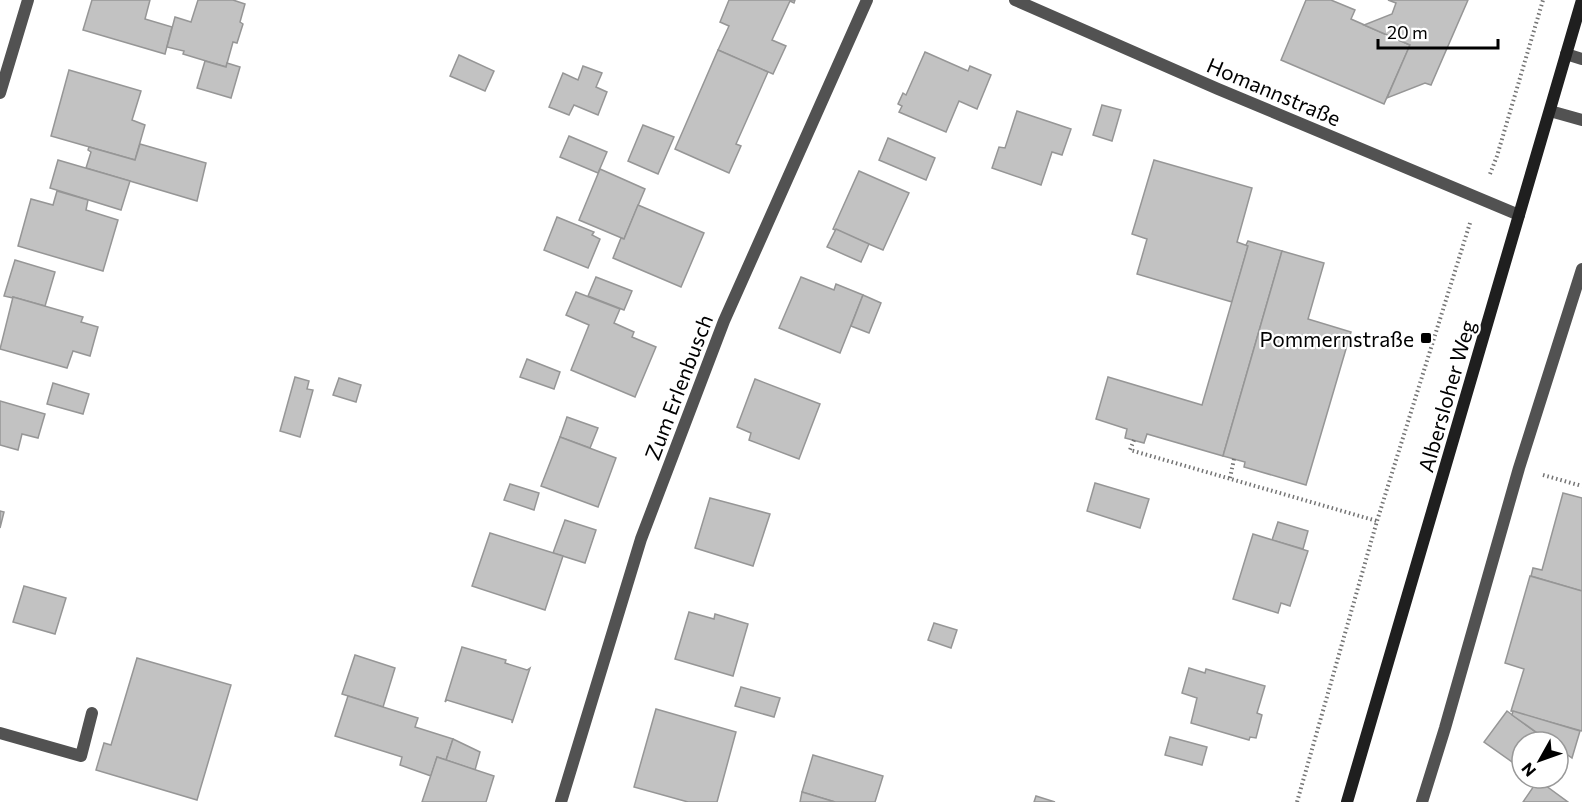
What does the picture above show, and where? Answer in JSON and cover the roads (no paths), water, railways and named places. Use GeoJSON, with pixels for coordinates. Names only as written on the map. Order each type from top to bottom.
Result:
{"type":"FeatureCollection","features":[{"type":"Feature","properties":{"kind":"main road","name":"Albersloher Weg"},"geometry":{"type":"LineString","coordinates":[[1347,802],[1581,0]]}},
{"type":"Feature","properties":{"kind":"street"},"geometry":{"type":"LineString","coordinates":[[0,93],[28,0]]}},
{"type":"Feature","properties":{"kind":"street","name":"Zum Erlenbusch"},"geometry":{"type":"LineString","coordinates":[[561,802],[641,539],[729,310],[867,0]]}},
{"type":"Feature","properties":{"kind":"street","name":"Homannstraße"},"geometry":{"type":"LineString","coordinates":[[1016,0],[1218,88],[1519,214]]}},
{"type":"Feature","properties":{"kind":"street"},"geometry":{"type":"LineString","coordinates":[[1566,54],[1582,59]]}},
{"type":"Feature","properties":{"kind":"street"},"geometry":{"type":"LineString","coordinates":[[1550,111],[1582,120]]}},
{"type":"Feature","properties":{"kind":"street"},"geometry":{"type":"LineString","coordinates":[[1422,802],[1519,468],[1582,269]]}},
{"type":"Feature","properties":{"kind":"street"},"geometry":{"type":"LineString","coordinates":[[0,733],[81,756],[92,713]]}},
{"type":"Feature","properties":{"kind":"place","name":"Pommernstraße"},"geometry":{"type":"Point","coordinates":[1426,338]}}]}
